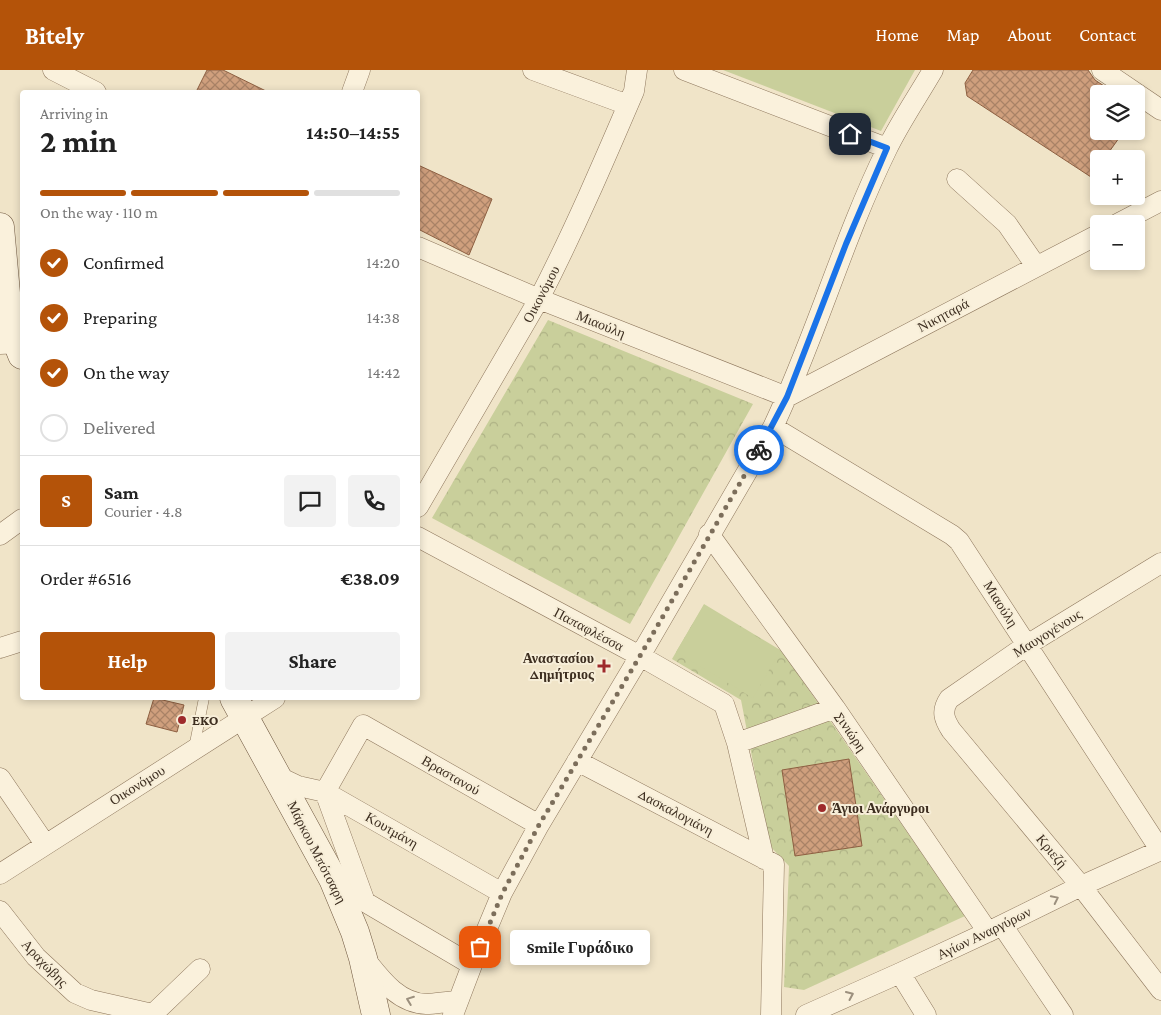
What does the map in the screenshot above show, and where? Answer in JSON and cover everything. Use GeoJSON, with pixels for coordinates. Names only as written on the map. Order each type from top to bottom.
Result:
{"type":"FeatureCollection","features":[{"type":"Feature","properties":{"kind":"street"},"geometry":{"type":"LineString","coordinates":[[53,70],[92,90]]}},
{"type":"Feature","properties":{"kind":"street"},"geometry":{"type":"LineString","coordinates":[[353,90],[360,70]]}},
{"type":"Feature","properties":{"kind":"street"},"geometry":{"type":"LineString","coordinates":[[533,70],[628,106]]}},
{"type":"Feature","properties":{"kind":"street","name":"Οικονόμου"},"geometry":{"type":"LineString","coordinates":[[420,504],[539,299],[574,228],[628,106],[637,83],[637,70]]}},
{"type":"Feature","properties":{"kind":"street"},"geometry":{"type":"LineString","coordinates":[[684,70],[887,148]]}},
{"type":"Feature","properties":{"kind":"street"},"geometry":{"type":"LineString","coordinates":[[364,958],[384,982],[406,999],[455,1008],[502,894],[539,825],[640,656],[772,427],[787,397],[846,244],[887,148],[932,70]]}},
{"type":"Feature","properties":{"kind":"street"},"geometry":{"type":"LineString","coordinates":[[1102,70],[1161,110]]}},
{"type":"Feature","properties":{"kind":"street"},"geometry":{"type":"LineString","coordinates":[[957,179],[998,214],[1036,266]]}},
{"type":"Feature","properties":{"kind":"street"},"geometry":{"type":"LineString","coordinates":[[1134,215],[1161,201]]}},
{"type":"Feature","properties":{"kind":"street"},"geometry":{"type":"LineString","coordinates":[[0,227],[7,304],[16,347]]}},
{"type":"Feature","properties":{"kind":"street","name":"Νικηταρά"},"geometry":{"type":"LineString","coordinates":[[787,397],[1090,239]]}},
{"type":"Feature","properties":{"kind":"street","name":"Μιαούλη"},"geometry":{"type":"LineString","coordinates":[[420,248],[539,299],[787,397]]}},
{"type":"Feature","properties":{"kind":"street","name":"Μιαούλη"},"geometry":{"type":"LineString","coordinates":[[772,427],[952,535],[964,546],[1161,851]]}},
{"type":"Feature","properties":{"kind":"street"},"geometry":{"type":"LineString","coordinates":[[0,536],[20,521]]}},
{"type":"Feature","properties":{"kind":"street","name":"Σινιώρη"},"geometry":{"type":"LineString","coordinates":[[709,534],[995,929],[1063,1015]]}},
{"type":"Feature","properties":{"kind":"street","name":"Παπαφλέσσα"},"geometry":{"type":"LineString","coordinates":[[420,538],[640,656],[724,704],[737,742],[769,861],[771,1015]]}},
{"type":"Feature","properties":{"kind":"street","name":"Μαυγογένους"},"geometry":{"type":"LineString","coordinates":[[943,713],[944,706],[949,699],[1027,644],[1161,563]]}},
{"type":"Feature","properties":{"kind":"street"},"geometry":{"type":"LineString","coordinates":[[0,648],[20,642]]}},
{"type":"Feature","properties":{"kind":"street","name":"Οικονόμου"},"geometry":{"type":"LineString","coordinates":[[0,874],[194,750],[240,707],[267,700]]}},
{"type":"Feature","properties":{"kind":"street","name":"Μάρκου Μπότσαρη"},"geometry":{"type":"LineString","coordinates":[[240,707],[329,870],[364,958],[376,1015]]}},
{"type":"Feature","properties":{"kind":"street"},"geometry":{"type":"LineString","coordinates":[[737,742],[835,708]]}},
{"type":"Feature","properties":{"kind":"street","name":"Κριεζή"},"geometry":{"type":"LineString","coordinates":[[943,713],[945,721],[951,730],[1081,886],[1161,990]]}},
{"type":"Feature","properties":{"kind":"street","name":"Βραστανού"},"geometry":{"type":"LineString","coordinates":[[325,792],[363,725],[539,825]]}},
{"type":"Feature","properties":{"kind":"street","name":"Δασκαλογιάνη"},"geometry":{"type":"LineString","coordinates":[[577,760],[769,861]]}},
{"type":"Feature","properties":{"kind":"street","name":"Κουτμάνη"},"geometry":{"type":"LineString","coordinates":[[277,776],[298,786],[325,792],[502,894]]}},
{"type":"Feature","properties":{"kind":"street"},"geometry":{"type":"LineString","coordinates":[[0,778],[45,844]]}},
{"type":"Feature","properties":{"kind":"street"},"geometry":{"type":"LineString","coordinates":[[325,792],[365,902],[472,965]]}},
{"type":"Feature","properties":{"kind":"street","name":"Αγίων Αναργύρων"},"geometry":{"type":"LineString","coordinates":[[806,1015],[995,929],[1081,886],[1161,851]]}},
{"type":"Feature","properties":{"kind":"street","name":"Αραχώβης"},"geometry":{"type":"LineString","coordinates":[[0,911],[36,957],[75,993],[91,1000],[147,1014]]}},
{"type":"Feature","properties":{"kind":"street"},"geometry":{"type":"LineString","coordinates":[[147,1014],[200,969]]}},
{"type":"Feature","properties":{"kind":"street"},"geometry":{"type":"LineString","coordinates":[[900,973],[926,1015]]}},
{"type":"Feature","properties":{"kind":"lane"},"geometry":{"type":"LineString","coordinates":[[194,750],[204,700]]}},
{"type":"Feature","properties":{"kind":"green space"},"geometry":{"type":"Polygon","coordinates":[[[723,70],[915,70],[881,131],[723,70]]]}},
{"type":"Feature","properties":{"kind":"green space"},"geometry":{"type":"Polygon","coordinates":[[[548,320],[753,404],[630,624],[432,518],[548,320]]]}},
{"type":"Feature","properties":{"kind":"green space"},"geometry":{"type":"Polygon","coordinates":[[[704,604],[782,651],[965,916],[804,990],[784,987],[789,866],[769,845],[741,700],[672,659],[704,604]]]}},
{"type":"Feature","properties":{"kind":"green space"},"geometry":{"type":"Polygon","coordinates":[[[704,605],[780,651],[753,698],[676,652],[704,605]]]}},
{"type":"Feature","properties":{"kind":"building"},"geometry":{"type":"Polygon","coordinates":[[[207,70],[223,70],[264,90],[197,90],[207,70]]]}},
{"type":"Feature","properties":{"kind":"building"},"geometry":{"type":"Polygon","coordinates":[[[973,70],[1088,70],[1095,80],[1102,85],[1090,85],[1090,140],[1118,140],[1110,150],[1090,150],[1090,176],[967,96],[965,83],[973,70]]]}},
{"type":"Feature","properties":{"kind":"building"},"geometry":{"type":"Polygon","coordinates":[[[420,166],[492,199],[469,255],[420,230],[420,166]]]}},
{"type":"Feature","properties":{"kind":"building"},"geometry":{"type":"Polygon","coordinates":[[[153,700],[184,705],[177,732],[146,724],[153,700]]]}},
{"type":"Feature","properties":{"kind":"building","name":"Άγιοι Ανάργυροι"},"geometry":{"type":"Polygon","coordinates":[[[849,759],[862,846],[795,856],[782,770],[849,759]]]}},
{"type":"Feature","properties":{"kind":"way so far"},"geometry":{"type":"LineString","coordinates":[[480,947],[502,894],[539,825],[640,656],[759,450]]}},
{"type":"Feature","properties":{"kind":"place","name":"Αναστασίου Δημήτριος"},"geometry":{"type":"Point","coordinates":[604,666]}},
{"type":"Feature","properties":{"kind":"place","name":"EKO"},"geometry":{"type":"Point","coordinates":[182,720]}},
{"type":"Feature","properties":{"kind":"place","name":"Άγιοι Ανάργυροι"},"geometry":{"type":"Point","coordinates":[822,808]}},
{"type":"Feature","properties":{"kind":"place","name":"Smile Γυράδικο"},"geometry":{"type":"Point","coordinates":[480,947]}},
{"type":"Feature","properties":{"kind":"route"},"geometry":{"type":"LineString","coordinates":[[759,450],[787,397],[846,244],[887,148],[850,134]]}}]}
